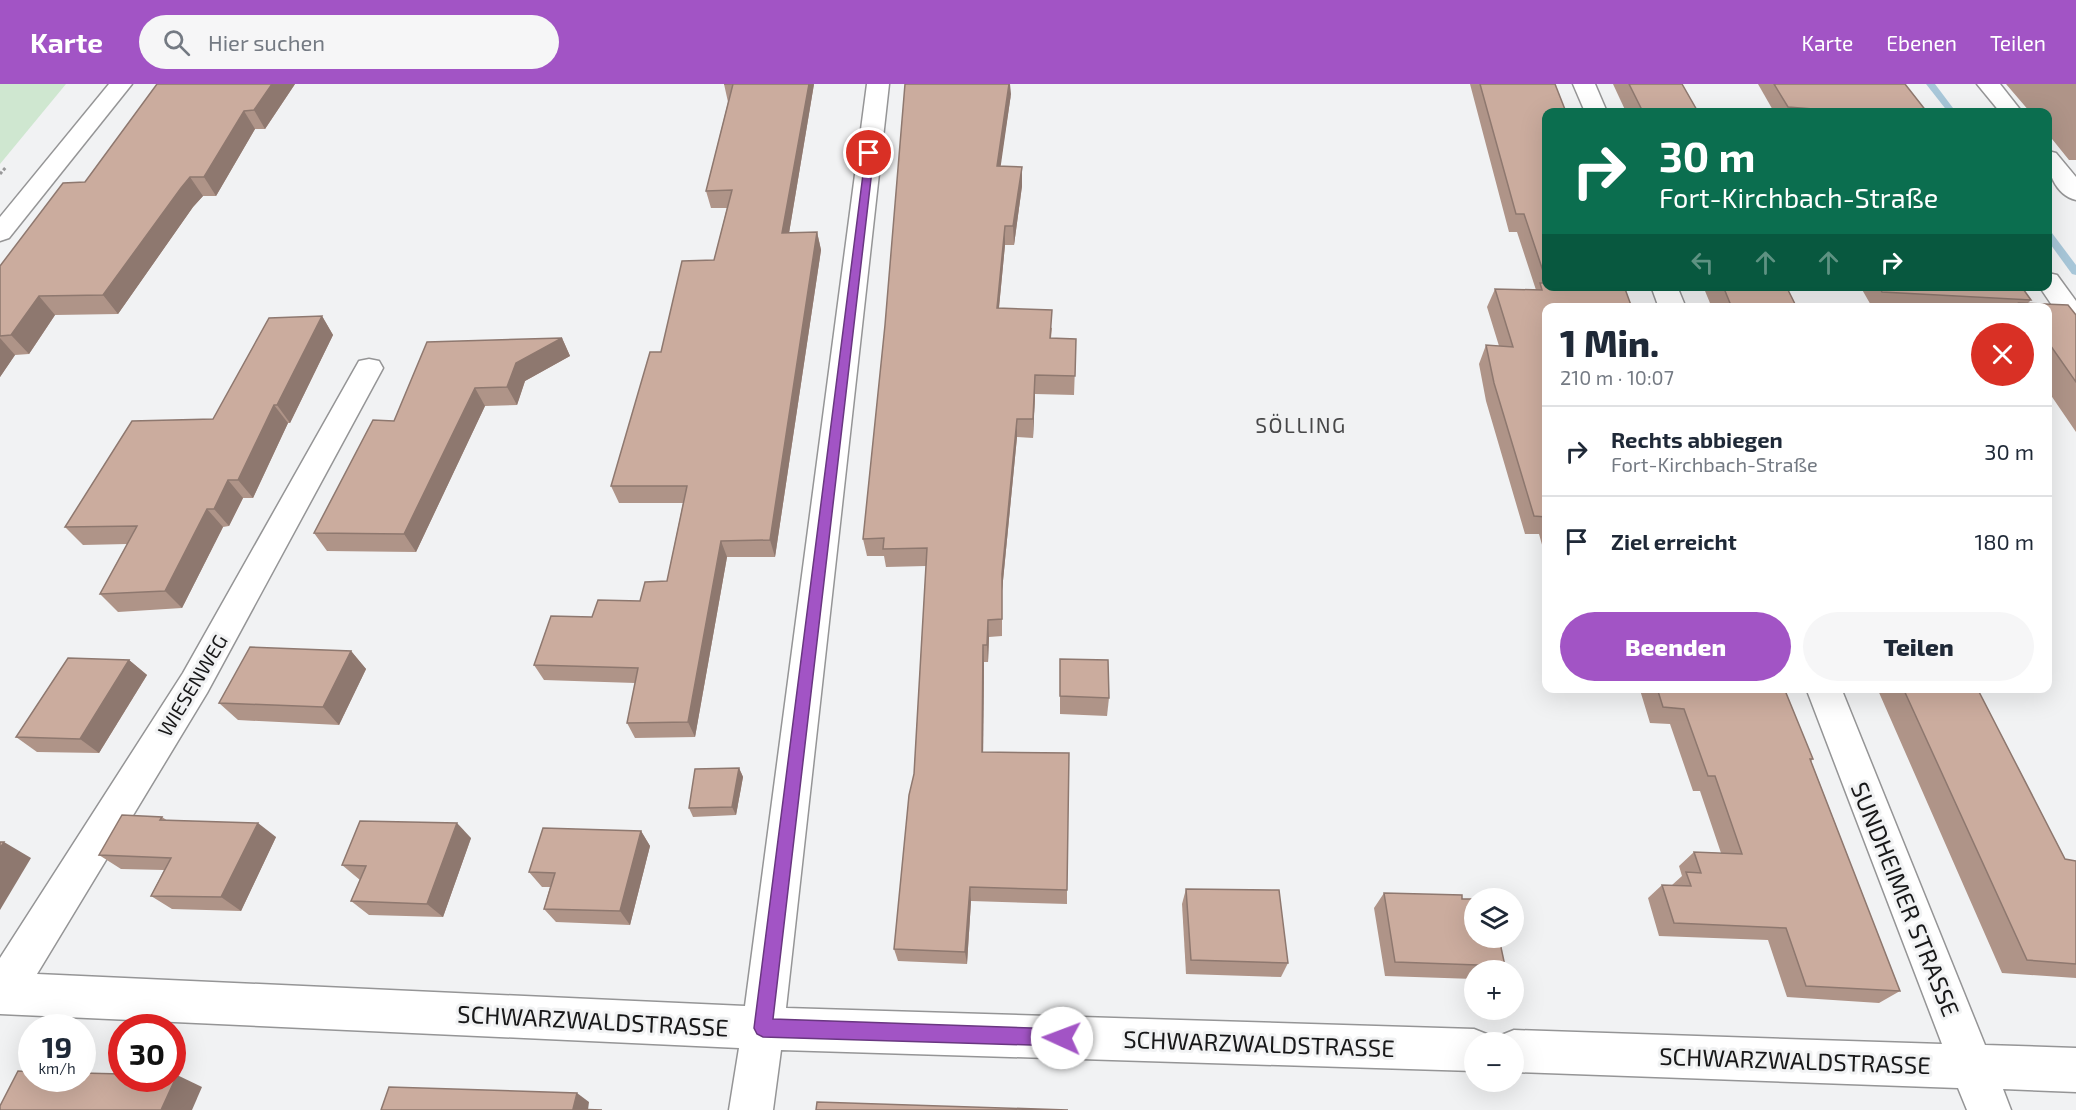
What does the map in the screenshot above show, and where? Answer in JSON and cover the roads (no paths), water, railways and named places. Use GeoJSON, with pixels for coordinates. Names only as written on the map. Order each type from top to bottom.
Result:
{"type":"FeatureCollection","features":[{"type":"Feature","properties":{"kind":"street"},"geometry":{"type":"LineString","coordinates":[[0,232],[121,84]]}},
{"type":"Feature","properties":{"kind":"street"},"geometry":{"type":"LineString","coordinates":[[750,1110],[763,1028],[878,84]]}},
{"type":"Feature","properties":{"kind":"street"},"geometry":{"type":"LineString","coordinates":[[1584,84],[1594,108]]}},
{"type":"Feature","properties":{"kind":"street"},"geometry":{"type":"LineString","coordinates":[[1988,84],[2008,108]]}},
{"type":"Feature","properties":{"kind":"street"},"geometry":{"type":"LineString","coordinates":[[2052,163],[2076,193]]}},
{"type":"Feature","properties":{"kind":"street"},"geometry":{"type":"LineString","coordinates":[[2052,287],[2076,320]]}},
{"type":"Feature","properties":{"kind":"street","name":"WIESENWEG"},"geometry":{"type":"LineString","coordinates":[[1,993],[195,683],[369,368]]}},
{"type":"Feature","properties":{"kind":"street","name":"SUNDHEIMER STRASSE"},"geometry":{"type":"LineString","coordinates":[[1825,693],[1989,1110]]}},
{"type":"Feature","properties":{"kind":"street","name":"SCHWARZWALDSTRASSE"},"geometry":{"type":"LineString","coordinates":[[1,993],[763,1028],[1464,1050]]}},
{"type":"Feature","properties":{"kind":"street","name":"SCHWARZWALDSTRASSE"},"geometry":{"type":"LineString","coordinates":[[1524,1051],[2076,1070]]}},
{"type":"Feature","properties":{"kind":"waterway"},"geometry":{"type":"LineString","coordinates":[[1930,84],[1949,108]]}},
{"type":"Feature","properties":{"kind":"waterway"},"geometry":{"type":"LineString","coordinates":[[2052,240],[2076,272]]}},
{"type":"Feature","properties":{"kind":"district","name":"SÖLLING"},"geometry":{"type":"Point","coordinates":[1301,424]}}]}
